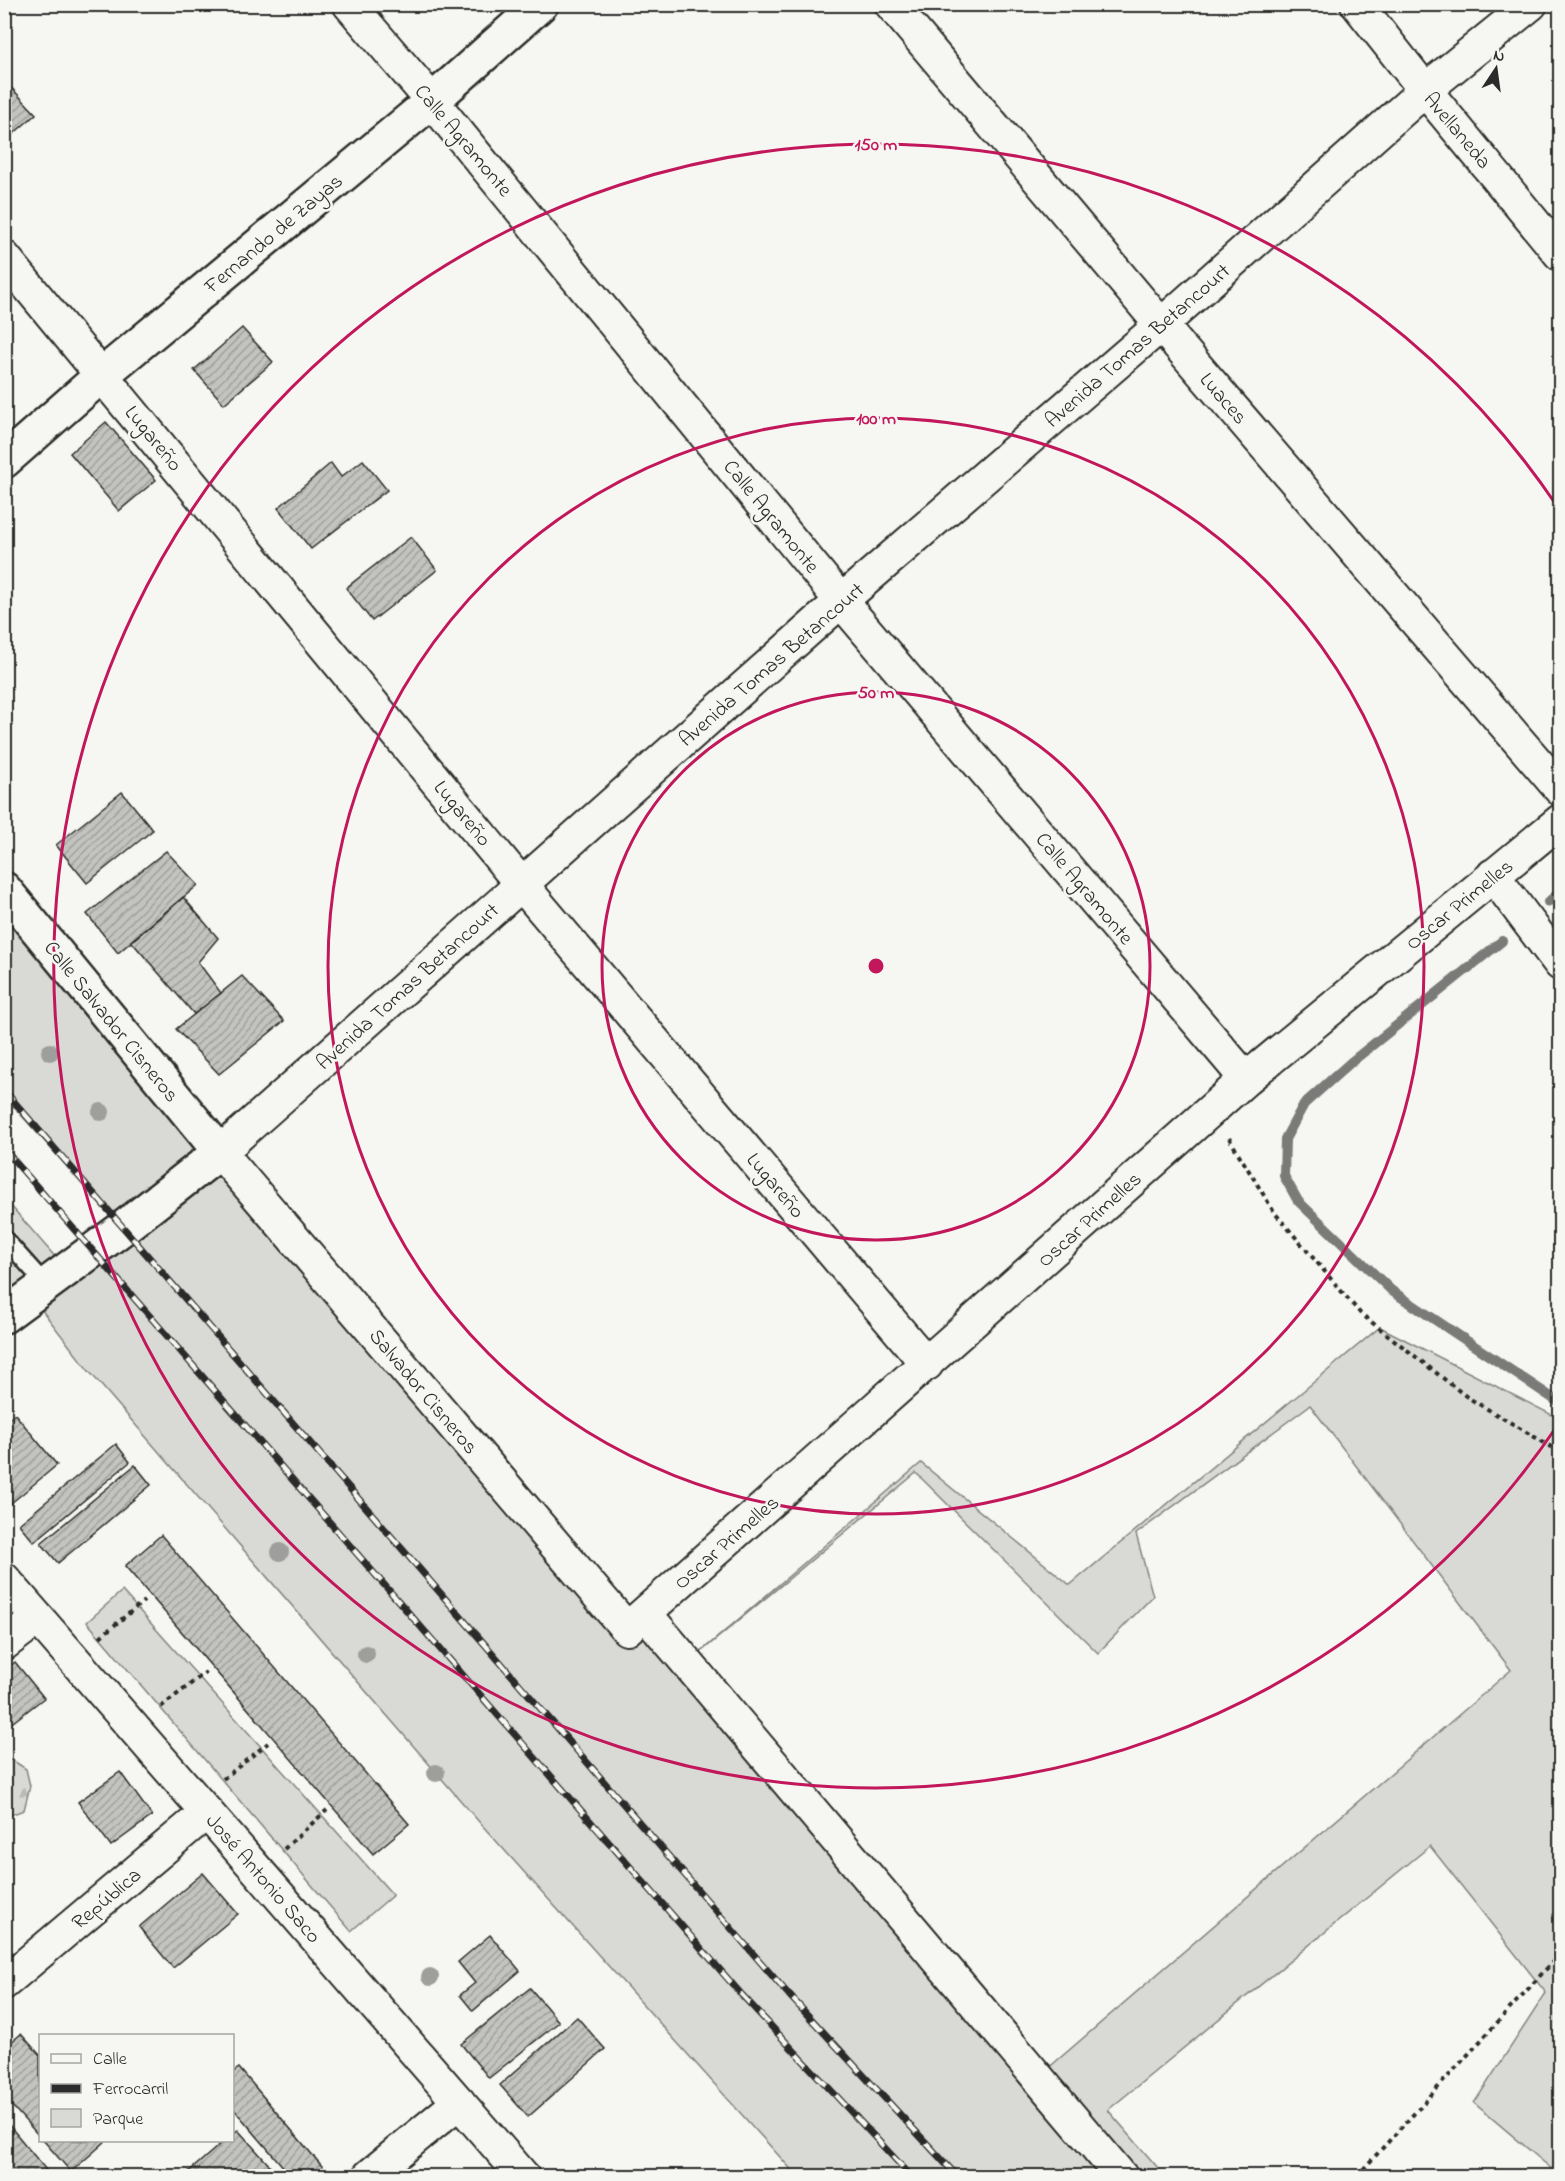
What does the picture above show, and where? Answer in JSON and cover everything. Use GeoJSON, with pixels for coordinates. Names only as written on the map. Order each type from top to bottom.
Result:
{"type":"FeatureCollection","features":[{"type":"Feature","properties":{"kind":"main road","name":"Fernando de Zayas"},"geometry":{"type":"LineString","coordinates":[[4,461],[102,375],[432,101],[541,4]]}},
{"type":"Feature","properties":{"kind":"main road","name":"Calle Salvador Cisneros"},"geometry":{"type":"LineString","coordinates":[[4,889],[220,1152]]}},
{"type":"Feature","properties":{"kind":"main road","name":"Avenida Tomas Betancourt"},"geometry":{"type":"LineString","coordinates":[[4,1316],[123,1228],[220,1152]]}},
{"type":"Feature","properties":{"kind":"street","name":"Calle Agramonte"},"geometry":{"type":"LineString","coordinates":[[349,4],[432,101],[841,601],[1246,1079]]}},
{"type":"Feature","properties":{"kind":"street","name":"Luaces"},"geometry":{"type":"LineString","coordinates":[[891,4],[1161,324],[1560,789]]}},
{"type":"Feature","properties":{"kind":"street","name":"Avellaneda"},"geometry":{"type":"LineString","coordinates":[[1357,4],[1560,254]]}},
{"type":"Feature","properties":{"kind":"street","name":"Avenida Tomas Betancourt"},"geometry":{"type":"LineString","coordinates":[[220,1152],[841,601],[1161,324],[1425,90],[1531,4]]}},
{"type":"Feature","properties":{"kind":"street","name":"Lugareño"},"geometry":{"type":"LineString","coordinates":[[4,257],[522,885],[927,1364]]}},
{"type":"Feature","properties":{"kind":"street","name":"Oscar Primelles"},"geometry":{"type":"LineString","coordinates":[[636,1621],[1246,1079],[1560,820]]}},
{"type":"Feature","properties":{"kind":"street"},"geometry":{"type":"LineString","coordinates":[[1493,876],[1560,964]]}},
{"type":"Feature","properties":{"kind":"street","name":"Salvador Cisneros"},"geometry":{"type":"LineString","coordinates":[[220,1152],[636,1621],[818,1820],[1121,2176]]}},
{"type":"Feature","properties":{"kind":"street","name":"José Antonio Saco"},"geometry":{"type":"LineString","coordinates":[[4,1579],[523,2176]]}},
{"type":"Feature","properties":{"kind":"street"},"geometry":{"type":"LineString","coordinates":[[4,1644],[38,1618]]}},
{"type":"Feature","properties":{"kind":"street","name":"República"},"geometry":{"type":"LineString","coordinates":[[4,1983],[202,1806]]}},
{"type":"Feature","properties":{"kind":"street"},"geometry":{"type":"LineString","coordinates":[[369,2176],[459,2102]]}},
{"type":"Feature","properties":{"kind":"lane"},"geometry":{"type":"LineString","coordinates":[[4,1238],[46,1285]]}},
{"type":"Feature","properties":{"kind":"path"},"geometry":{"type":"LineString","coordinates":[[1212,1109],[1274,1212],[1360,1313],[1467,1397],[1560,1452]]}},
{"type":"Feature","properties":{"kind":"path"},"geometry":{"type":"LineString","coordinates":[[74,1658],[144,1600]]}},
{"type":"Feature","properties":{"kind":"path"},"geometry":{"type":"LineString","coordinates":[[135,1728],[206,1672]]}},
{"type":"Feature","properties":{"kind":"path"},"geometry":{"type":"LineString","coordinates":[[202,1806],[268,1743]]}},
{"type":"Feature","properties":{"kind":"path"},"geometry":{"type":"LineString","coordinates":[[258,1872],[327,1810]]}},
{"type":"Feature","properties":{"kind":"path"},"geometry":{"type":"LineString","coordinates":[[1357,2176],[1560,1954]]}},
{"type":"Feature","properties":{"kind":"green space"},"geometry":{"type":"Polygon","coordinates":[[[5,889],[678,1671],[921,1463],[1070,1585],[1380,1327],[1560,1419],[1560,2176],[1474,2103],[1546,1993],[1430,1846],[1108,2110],[1165,2176],[797,2176],[480,1823],[88,1370],[31,1296],[5,1314],[4,1198],[64,1267],[122,1228],[5,1097],[5,889]],[[1310,1405],[1136,1534],[1153,1596],[1098,1653],[916,1473],[678,1671],[1039,2076],[1511,1670],[1310,1405]]]}},
{"type":"Feature","properties":{"kind":"green space"},"geometry":{"type":"Polygon","coordinates":[[[122,1591],[393,1895],[351,1931],[87,1622],[122,1591]]]}},
{"type":"Feature","properties":{"kind":"green space"},"geometry":{"type":"Polygon","coordinates":[[[12,1760],[26,1769],[30,1786],[24,1810],[5,1817],[5,1761],[12,1760]]]}},
{"type":"Feature","properties":{"kind":"building"},"geometry":{"type":"Polygon","coordinates":[[[4,80],[36,114],[4,142],[4,80]]]}},
{"type":"Feature","properties":{"kind":"building"},"geometry":{"type":"Polygon","coordinates":[[[242,328],[273,362],[224,404],[194,370],[242,328]]]}},
{"type":"Feature","properties":{"kind":"building"},"geometry":{"type":"Polygon","coordinates":[[[106,422],[156,480],[119,511],[70,453],[106,422]]]}},
{"type":"Feature","properties":{"kind":"building"},"geometry":{"type":"Polygon","coordinates":[[[363,460],[387,490],[311,549],[278,508],[331,463],[341,477],[363,460]]]}},
{"type":"Feature","properties":{"kind":"building"},"geometry":{"type":"Polygon","coordinates":[[[411,537],[437,570],[372,621],[346,588],[411,537]]]}},
{"type":"Feature","properties":{"kind":"building"},"geometry":{"type":"Polygon","coordinates":[[[122,792],[153,830],[87,883],[56,845],[122,792]]]}},
{"type":"Feature","properties":{"kind":"building"},"geometry":{"type":"Polygon","coordinates":[[[166,851],[198,885],[118,953],[87,914],[166,851]]]}},
{"type":"Feature","properties":{"kind":"building"},"geometry":{"type":"Polygon","coordinates":[[[183,897],[218,938],[198,962],[221,993],[194,1014],[131,941],[183,897]]]}},
{"type":"Feature","properties":{"kind":"building"},"geometry":{"type":"Polygon","coordinates":[[[242,976],[284,1021],[219,1074],[176,1029],[242,976]]]}},
{"type":"Feature","properties":{"kind":"building"},"geometry":{"type":"Polygon","coordinates":[[[15,1414],[57,1465],[4,1509],[4,1422],[15,1414]]]}},
{"type":"Feature","properties":{"kind":"building"},"geometry":{"type":"Polygon","coordinates":[[[116,1444],[130,1462],[34,1542],[19,1524],[116,1444]]]}},
{"type":"Feature","properties":{"kind":"building"},"geometry":{"type":"Polygon","coordinates":[[[135,1465],[151,1485],[58,1563],[41,1543],[135,1465]]]}},
{"type":"Feature","properties":{"kind":"building"},"geometry":{"type":"Polygon","coordinates":[[[161,1535],[409,1824],[373,1854],[125,1566],[161,1535]]]}},
{"type":"Feature","properties":{"kind":"building"},"geometry":{"type":"Polygon","coordinates":[[[15,1662],[44,1698],[4,1729],[4,1671],[15,1662]]]}},
{"type":"Feature","properties":{"kind":"building"},"geometry":{"type":"Polygon","coordinates":[[[120,1772],[152,1816],[111,1846],[78,1802],[120,1772]]]}},
{"type":"Feature","properties":{"kind":"building"},"geometry":{"type":"Polygon","coordinates":[[[203,1873],[238,1914],[173,1968],[139,1927],[203,1873]]]}},
{"type":"Feature","properties":{"kind":"building"},"geometry":{"type":"Polygon","coordinates":[[[490,1935],[520,1971],[473,2011],[460,1995],[475,1983],[458,1962],[490,1935]]]}},
{"type":"Feature","properties":{"kind":"building"},"geometry":{"type":"Polygon","coordinates":[[[530,1988],[559,2022],[489,2078],[461,2044],[530,1988]]]}},
{"type":"Feature","properties":{"kind":"building"},"geometry":{"type":"Polygon","coordinates":[[[577,2017],[605,2049],[528,2117],[500,2085],[577,2017]]]}},
{"type":"Feature","properties":{"kind":"building"},"geometry":{"type":"Polygon","coordinates":[[[21,2034],[39,2054],[39,2136],[4,2097],[4,2048],[21,2034]]]}},
{"type":"Feature","properties":{"kind":"building"},"geometry":{"type":"Polygon","coordinates":[[[239,2068],[326,2171],[320,2176],[291,2176],[234,2109],[234,2072],[239,2068]]]}},
{"type":"Feature","properties":{"kind":"building"},"geometry":{"type":"Polygon","coordinates":[[[4,2119],[51,2176],[4,2176],[4,2119]]]}},
{"type":"Feature","properties":{"kind":"building"},"geometry":{"type":"Polygon","coordinates":[[[238,2130],[279,2176],[184,2176],[223,2142],[234,2142],[234,2133],[238,2130]]]}},
{"type":"Feature","properties":{"kind":"building"},"geometry":{"type":"Polygon","coordinates":[[[45,2142],[105,2142],[71,2172],[45,2142]]]}},
{"type":"Feature","properties":{"kind":"waterway"},"geometry":{"type":"LineString","coordinates":[[1548,902],[1560,892]]}},
{"type":"Feature","properties":{"kind":"waterway"},"geometry":{"type":"LineString","coordinates":[[1502,941],[1350,1063],[1304,1104],[1285,1139],[1284,1176],[1298,1201],[1392,1291],[1560,1403]]}},
{"type":"Feature","properties":{"kind":"railway"},"geometry":{"type":"LineString","coordinates":[[4,1090],[789,1995],[957,2176]]}},
{"type":"Feature","properties":{"kind":"railway"},"geometry":{"type":"LineString","coordinates":[[4,1149],[742,1995],[911,2176]]}}]}
